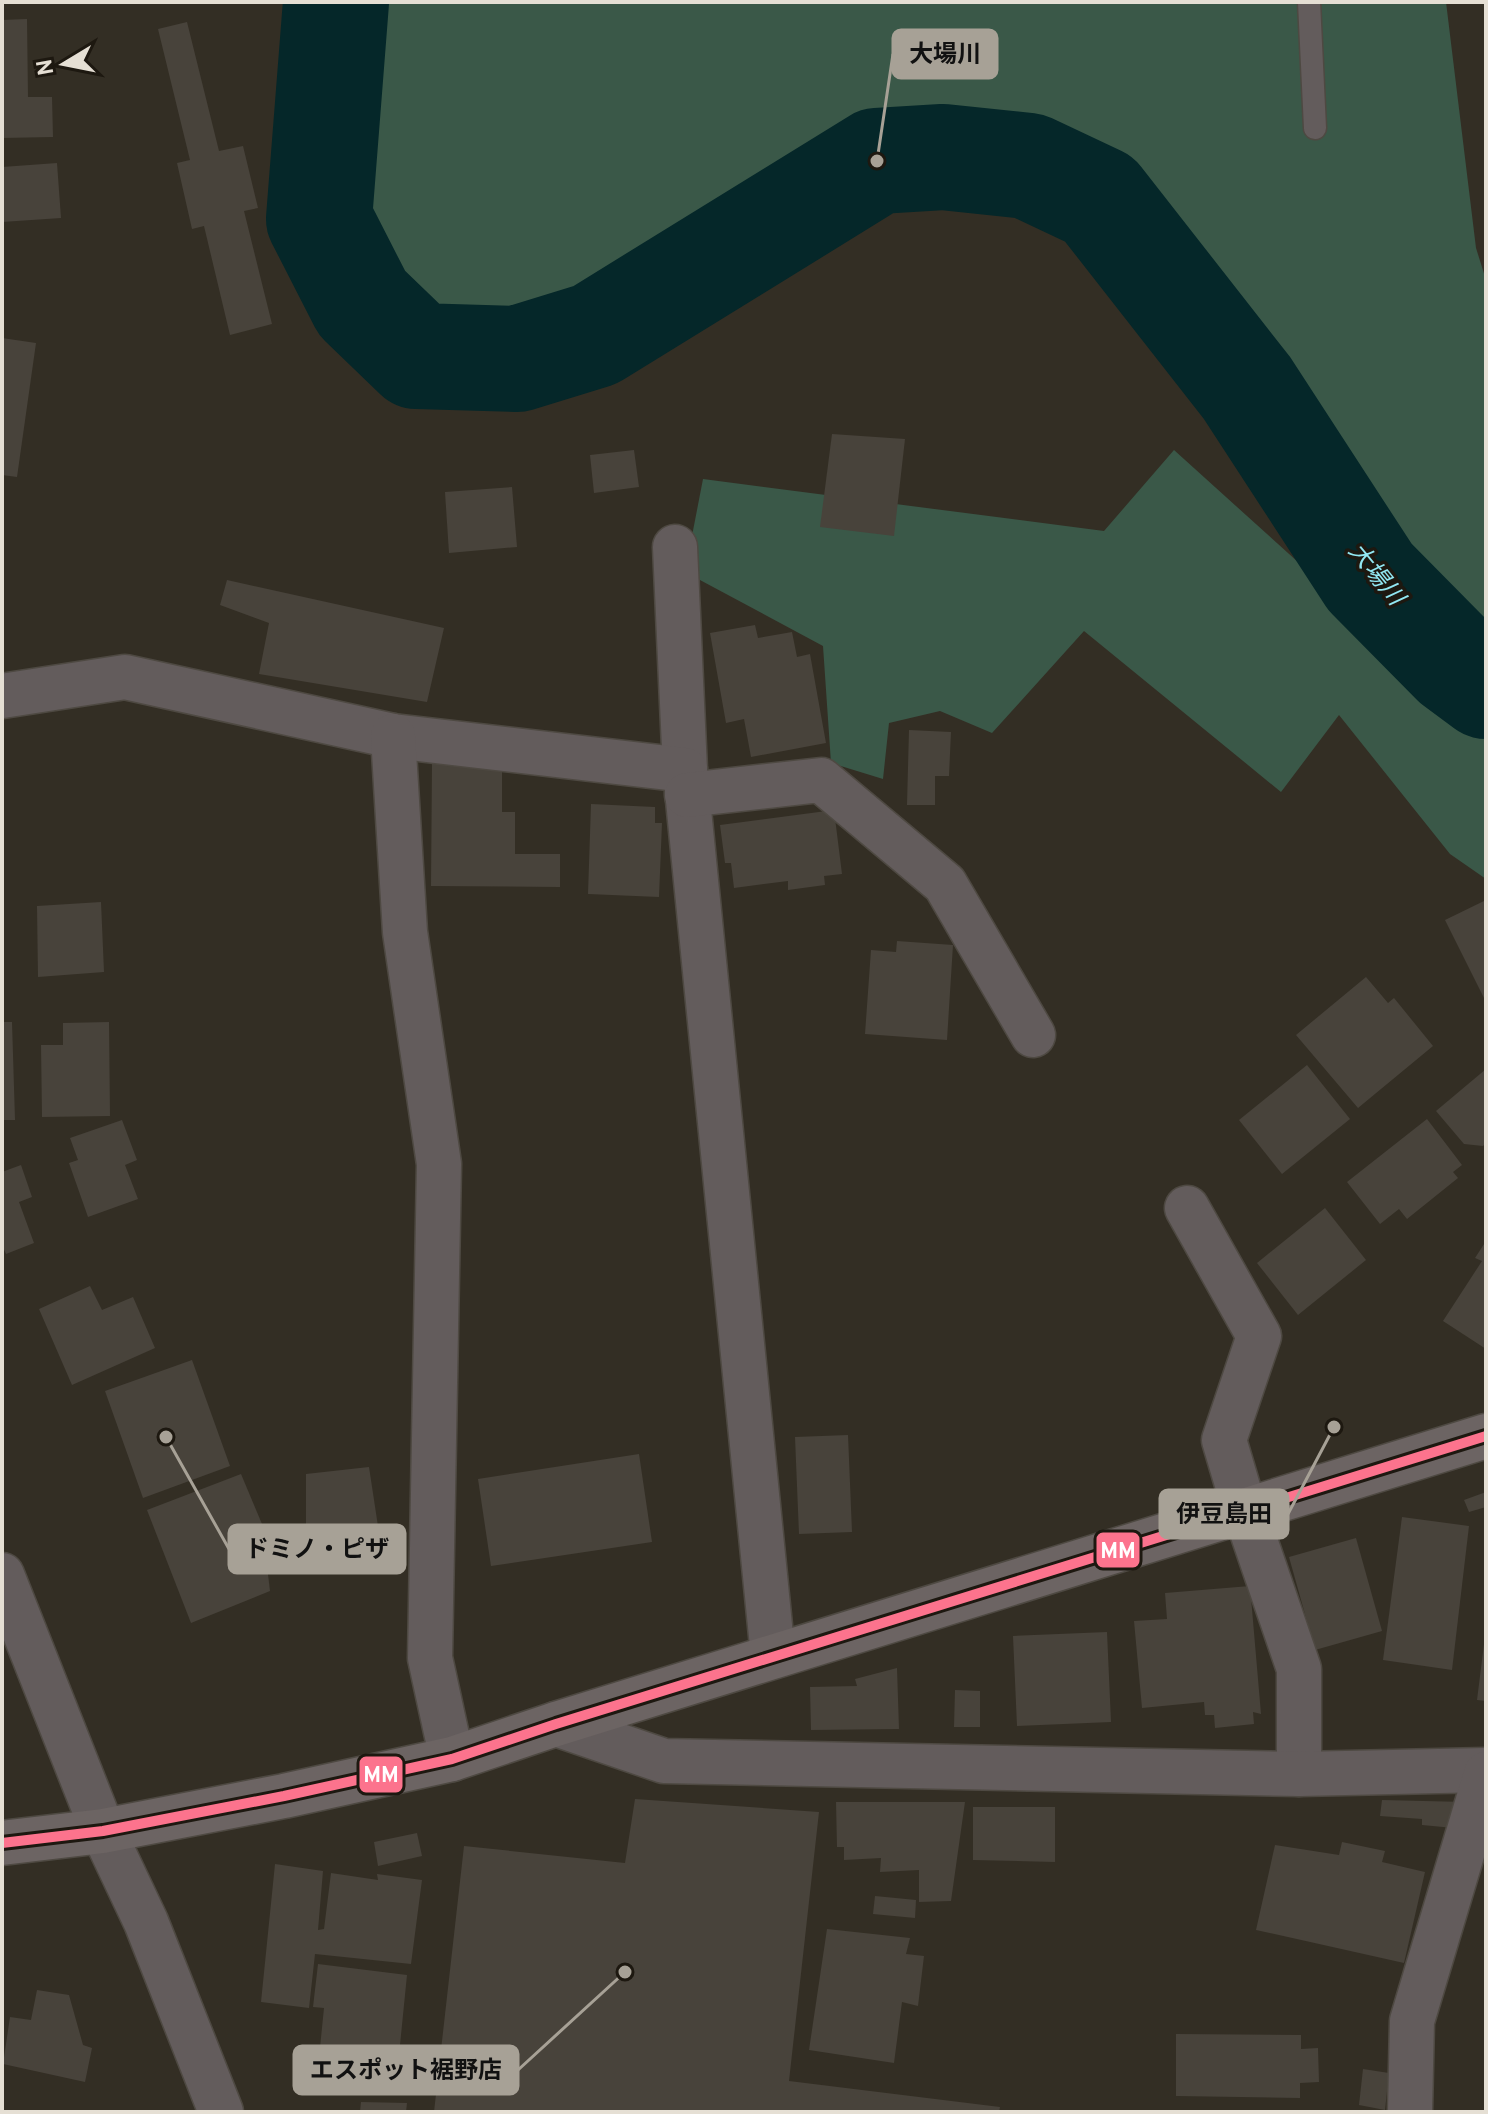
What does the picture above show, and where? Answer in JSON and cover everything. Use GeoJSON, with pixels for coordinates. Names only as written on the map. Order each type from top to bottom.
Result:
{"type":"FeatureCollection","features":[{"type":"Feature","properties":{"kind":"main road"},"geometry":{"type":"LineString","coordinates":[[2,1843],[103,1831],[452,1759],[773,1656],[1486,1436]]}},
{"type":"Feature","properties":{"kind":"street"},"geometry":{"type":"LineString","coordinates":[[675,547],[686,782],[773,1656]]}},
{"type":"Feature","properties":{"kind":"street"},"geometry":{"type":"LineString","coordinates":[[2,696],[125,677],[393,736],[686,782],[821,780],[945,884],[1033,1035]]}},
{"type":"Feature","properties":{"kind":"street"},"geometry":{"type":"LineString","coordinates":[[393,736],[405,932],[439,1164],[430,1658],[452,1759]]}},
{"type":"Feature","properties":{"kind":"street"},"geometry":{"type":"LineString","coordinates":[[1187,1208],[1259,1336],[1224,1440],[1299,1669],[1299,1774]]}},
{"type":"Feature","properties":{"kind":"street"},"geometry":{"type":"LineString","coordinates":[[2,1575],[103,1831],[146,1922],[221,2112]]}},
{"type":"Feature","properties":{"kind":"street"},"geometry":{"type":"LineString","coordinates":[[556,1724],[664,1761],[1299,1774],[1486,1772],[1412,2021],[1410,2112]]}},
{"type":"Feature","properties":{"kind":"lane"},"geometry":{"type":"LineString","coordinates":[[1309,2],[1315,128]]}},
{"type":"Feature","properties":{"kind":"green space"},"geometry":{"type":"Polygon","coordinates":[[[359,2],[1446,2],[1476,248],[1486,280],[1486,652],[1440,615],[1144,228],[1034,140],[891,136],[813,196],[599,311],[467,334],[404,296],[344,211],[359,2]]]}},
{"type":"Feature","properties":{"kind":"green space"},"geometry":{"type":"Polygon","coordinates":[[[1174,450],[1486,732],[1486,879],[1450,854],[1339,715],[1281,792],[1084,631],[992,733],[940,711],[889,723],[883,779],[831,763],[823,646],[685,572],[703,479],[1104,531],[1174,450]]]}},
{"type":"Feature","properties":{"kind":"building"},"geometry":{"type":"Polygon","coordinates":[[[27,19],[28,97],[52,97],[53,137],[2,138],[2,20],[27,19]]]}},
{"type":"Feature","properties":{"kind":"building"},"geometry":{"type":"Polygon","coordinates":[[[187,22],[219,151],[243,146],[258,208],[244,211],[272,324],[230,335],[204,226],[192,229],[177,163],[190,160],[158,29],[187,22]]]}},
{"type":"Feature","properties":{"kind":"building"},"geometry":{"type":"Polygon","coordinates":[[[57,163],[61,218],[2,222],[2,167],[57,163]]]}},
{"type":"Feature","properties":{"kind":"building"},"geometry":{"type":"Polygon","coordinates":[[[2,338],[36,343],[17,477],[2,475],[2,338]]]}},
{"type":"Feature","properties":{"kind":"building"},"geometry":{"type":"Polygon","coordinates":[[[832,434],[905,439],[894,536],[820,527],[832,434]]]}},
{"type":"Feature","properties":{"kind":"building"},"geometry":{"type":"Polygon","coordinates":[[[634,450],[639,487],[594,493],[590,455],[634,450]]]}},
{"type":"Feature","properties":{"kind":"building"},"geometry":{"type":"Polygon","coordinates":[[[512,487],[517,547],[449,553],[445,492],[512,487]]]}},
{"type":"Feature","properties":{"kind":"building"},"geometry":{"type":"Polygon","coordinates":[[[227,580],[444,628],[427,702],[259,674],[269,623],[220,605],[227,580]]]}},
{"type":"Feature","properties":{"kind":"building"},"geometry":{"type":"Polygon","coordinates":[[[755,625],[758,638],[792,632],[797,657],[810,654],[826,743],[751,757],[744,719],[726,723],[710,633],[755,625]]]}},
{"type":"Feature","properties":{"kind":"building"},"geometry":{"type":"Polygon","coordinates":[[[909,730],[951,732],[949,776],[935,776],[935,805],[907,805],[909,730]]]}},
{"type":"Feature","properties":{"kind":"building"},"geometry":{"type":"Polygon","coordinates":[[[502,761],[502,812],[515,812],[515,854],[560,854],[560,887],[431,886],[432,762],[502,761]]]}},
{"type":"Feature","properties":{"kind":"building"},"geometry":{"type":"Polygon","coordinates":[[[591,804],[655,807],[655,823],[662,823],[659,897],[588,894],[591,804]]]}},
{"type":"Feature","properties":{"kind":"building"},"geometry":{"type":"Polygon","coordinates":[[[834,810],[842,874],[824,876],[825,885],[788,890],[788,881],[734,888],[731,863],[725,863],[720,825],[834,810]]]}},
{"type":"Feature","properties":{"kind":"building"},"geometry":{"type":"Polygon","coordinates":[[[1486,900],[1486,1002],[1445,920],[1486,900]]]}},
{"type":"Feature","properties":{"kind":"building"},"geometry":{"type":"Polygon","coordinates":[[[101,902],[104,972],[38,977],[37,906],[101,902]]]}},
{"type":"Feature","properties":{"kind":"building"},"geometry":{"type":"Polygon","coordinates":[[[897,941],[953,945],[947,1040],[865,1034],[871,950],[896,952],[897,941]]]}},
{"type":"Feature","properties":{"kind":"building"},"geometry":{"type":"Polygon","coordinates":[[[1366,977],[1388,1003],[1394,998],[1433,1046],[1358,1108],[1296,1035],[1366,977]]]}},
{"type":"Feature","properties":{"kind":"building"},"geometry":{"type":"Polygon","coordinates":[[[2,1022],[12,1022],[15,1120],[2,1120],[2,1022]]]}},
{"type":"Feature","properties":{"kind":"building"},"geometry":{"type":"Polygon","coordinates":[[[109,1022],[110,1116],[42,1117],[41,1045],[63,1045],[63,1023],[109,1022]]]}},
{"type":"Feature","properties":{"kind":"building"},"geometry":{"type":"Polygon","coordinates":[[[1307,1065],[1350,1119],[1282,1174],[1239,1120],[1307,1065]]]}},
{"type":"Feature","properties":{"kind":"building"},"geometry":{"type":"Polygon","coordinates":[[[1486,1069],[1486,1143],[1483,1146],[1464,1144],[1436,1111],[1486,1069]]]}},
{"type":"Feature","properties":{"kind":"building"},"geometry":{"type":"Polygon","coordinates":[[[1427,1119],[1462,1165],[1453,1172],[1458,1178],[1407,1219],[1399,1209],[1380,1224],[1347,1182],[1427,1119]]]}},
{"type":"Feature","properties":{"kind":"building"},"geometry":{"type":"Polygon","coordinates":[[[122,1120],[137,1160],[125,1165],[138,1199],[88,1217],[69,1163],[78,1160],[70,1138],[122,1120]]]}},
{"type":"Feature","properties":{"kind":"building"},"geometry":{"type":"Polygon","coordinates":[[[21,1165],[32,1197],[19,1202],[34,1243],[6,1254],[2,1245],[2,1172],[21,1165]]]}},
{"type":"Feature","properties":{"kind":"building"},"geometry":{"type":"Polygon","coordinates":[[[1325,1208],[1366,1260],[1298,1315],[1257,1263],[1325,1208]]]}},
{"type":"Feature","properties":{"kind":"building"},"geometry":{"type":"Polygon","coordinates":[[[1486,1241],[1486,1349],[1443,1321],[1482,1261],[1475,1258],[1486,1241]]]}},
{"type":"Feature","properties":{"kind":"building"},"geometry":{"type":"Polygon","coordinates":[[[90,1286],[102,1310],[133,1297],[155,1348],[72,1385],[39,1309],[90,1286]]]}},
{"type":"Feature","properties":{"kind":"building"},"geometry":{"type":"Polygon","coordinates":[[[192,1360],[230,1466],[143,1498],[105,1391],[192,1360]]]}},
{"type":"Feature","properties":{"kind":"building"},"geometry":{"type":"Polygon","coordinates":[[[848,1435],[852,1532],[799,1534],[795,1437],[848,1435]]]}},
{"type":"Feature","properties":{"kind":"building"},"geometry":{"type":"Polygon","coordinates":[[[639,1454],[652,1542],[491,1566],[478,1479],[639,1454]]]}},
{"type":"Feature","properties":{"kind":"building"},"geometry":{"type":"Polygon","coordinates":[[[369,1467],[381,1546],[306,1541],[306,1474],[369,1467]]]}},
{"type":"Feature","properties":{"kind":"building"},"geometry":{"type":"Polygon","coordinates":[[[241,1474],[262,1524],[270,1591],[191,1623],[147,1510],[241,1474]]]}},
{"type":"Feature","properties":{"kind":"building"},"geometry":{"type":"Polygon","coordinates":[[[1486,1492],[1486,1507],[1469,1512],[1464,1500],[1486,1492]]]}},
{"type":"Feature","properties":{"kind":"building"},"geometry":{"type":"Polygon","coordinates":[[[1402,1517],[1469,1526],[1452,1670],[1383,1660],[1402,1517]]]}},
{"type":"Feature","properties":{"kind":"building"},"geometry":{"type":"Polygon","coordinates":[[[1356,1538],[1382,1631],[1315,1650],[1289,1557],[1356,1538]]]}},
{"type":"Feature","properties":{"kind":"building"},"geometry":{"type":"Polygon","coordinates":[[[1250,1586],[1261,1714],[1253,1712],[1254,1724],[1215,1728],[1214,1715],[1205,1715],[1204,1702],[1142,1708],[1134,1621],[1167,1619],[1165,1593],[1250,1586]]]}},
{"type":"Feature","properties":{"kind":"building"},"geometry":{"type":"Polygon","coordinates":[[[1107,1632],[1111,1722],[1017,1726],[1013,1636],[1107,1632]]]}},
{"type":"Feature","properties":{"kind":"building"},"geometry":{"type":"Polygon","coordinates":[[[1486,1644],[1486,1701],[1477,1700],[1486,1644]]]}},
{"type":"Feature","properties":{"kind":"building"},"geometry":{"type":"Polygon","coordinates":[[[897,1668],[899,1729],[811,1730],[810,1687],[857,1686],[855,1679],[897,1668]]]}},
{"type":"Feature","properties":{"kind":"building"},"geometry":{"type":"Polygon","coordinates":[[[955,1690],[980,1691],[980,1727],[954,1727],[955,1690]]]}},
{"type":"Feature","properties":{"kind":"building"},"geometry":{"type":"Polygon","coordinates":[[[635,1799],[819,1812],[789,2081],[1000,2107],[999,2112],[434,2112],[464,1846],[625,1863],[635,1799]]]}},
{"type":"Feature","properties":{"kind":"building"},"geometry":{"type":"Polygon","coordinates":[[[1382,1800],[1466,1802],[1464,1829],[1422,1825],[1422,1819],[1380,1816],[1382,1800]]]}},
{"type":"Feature","properties":{"kind":"building"},"geometry":{"type":"Polygon","coordinates":[[[836,1802],[965,1802],[951,1901],[919,1902],[919,1870],[880,1872],[881,1858],[844,1860],[844,1847],[837,1847],[836,1802]]]}},
{"type":"Feature","properties":{"kind":"building"},"geometry":{"type":"Polygon","coordinates":[[[973,1807],[1055,1807],[1055,1862],[973,1860],[973,1807]]]}},
{"type":"Feature","properties":{"kind":"building"},"geometry":{"type":"Polygon","coordinates":[[[417,1833],[422,1856],[378,1866],[374,1842],[417,1833]]]}},
{"type":"Feature","properties":{"kind":"building"},"geometry":{"type":"Polygon","coordinates":[[[1342,1842],[1385,1851],[1382,1862],[1425,1872],[1404,1963],[1256,1930],[1275,1845],[1339,1855],[1342,1842]]]}},
{"type":"Feature","properties":{"kind":"building"},"geometry":{"type":"Polygon","coordinates":[[[275,1864],[323,1871],[318,1930],[324,1929],[331,1873],[378,1880],[377,1874],[422,1880],[411,1964],[315,1954],[309,2008],[261,2002],[275,1864]]]}},
{"type":"Feature","properties":{"kind":"building"},"geometry":{"type":"Polygon","coordinates":[[[875,1896],[916,1900],[915,1918],[873,1914],[875,1896]]]}},
{"type":"Feature","properties":{"kind":"building"},"geometry":{"type":"Polygon","coordinates":[[[827,1929],[910,1938],[906,1954],[924,1956],[918,2006],[902,2002],[894,2063],[809,2050],[827,1929]]]}},
{"type":"Feature","properties":{"kind":"building"},"geometry":{"type":"Polygon","coordinates":[[[318,1964],[407,1975],[396,2085],[317,2077],[324,2008],[313,2007],[318,1964]]]}},
{"type":"Feature","properties":{"kind":"building"},"geometry":{"type":"Polygon","coordinates":[[[37,1990],[69,1995],[83,2045],[92,2048],[85,2082],[3,2064],[10,2017],[31,2020],[37,1990]]]}},
{"type":"Feature","properties":{"kind":"building"},"geometry":{"type":"Polygon","coordinates":[[[1176,2034],[1301,2035],[1301,2049],[1318,2048],[1319,2082],[1300,2083],[1300,2098],[1176,2096],[1176,2034]]]}},
{"type":"Feature","properties":{"kind":"building"},"geometry":{"type":"Polygon","coordinates":[[[1363,2069],[1389,2073],[1385,2110],[1359,2105],[1363,2069]]]}},
{"type":"Feature","properties":{"kind":"building"},"geometry":{"type":"Polygon","coordinates":[[[361,2102],[407,2103],[406,2112],[360,2112],[361,2102]]]}},
{"type":"Feature","properties":{"kind":"waterway","name":"大場川"},"geometry":{"type":"LineString","coordinates":[[336,2],[319,219],[362,303],[417,356],[517,359],[595,335],[877,161],[943,157],[1029,166],[1099,199],[1247,388],[1370,577],[1455,663],[1486,686]]}},
{"type":"Feature","properties":{"kind":"transit line","name":"MM"},"geometry":{"type":"LineString","coordinates":[[2,1843],[103,1831],[452,1759],[1486,1436]]}},
{"type":"Feature","properties":{"kind":"place","name":"大場川"},"geometry":{"type":"Point","coordinates":[877,161]}},
{"type":"Feature","properties":{"kind":"place","name":"伊豆島田"},"geometry":{"type":"Point","coordinates":[1334,1427]}},
{"type":"Feature","properties":{"kind":"place","name":"ドミノ・ピザ"},"geometry":{"type":"Point","coordinates":[166,1437]}},
{"type":"Feature","properties":{"kind":"place","name":"エスポット裾野店"},"geometry":{"type":"Point","coordinates":[625,1972]}}]}
